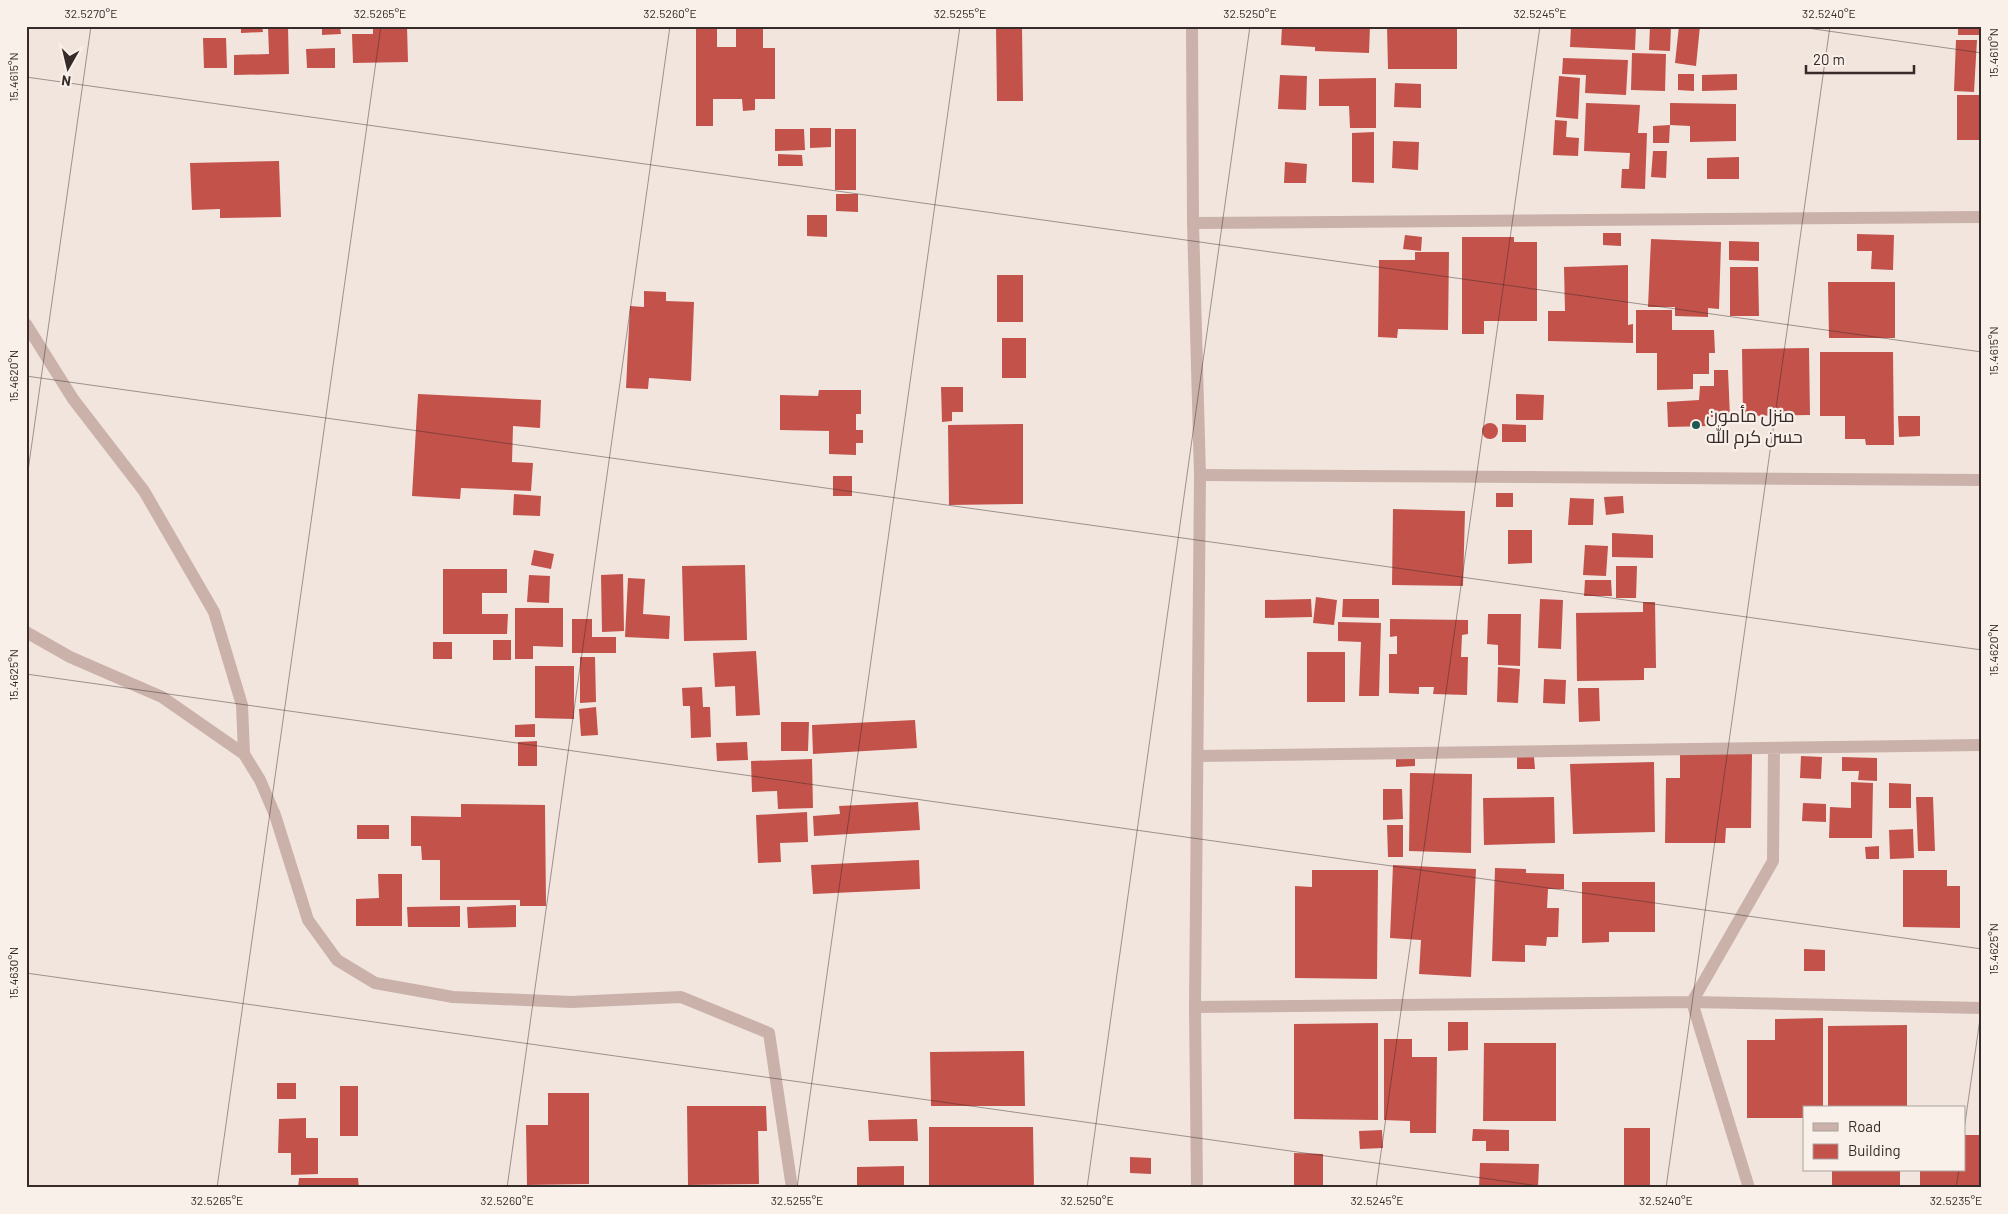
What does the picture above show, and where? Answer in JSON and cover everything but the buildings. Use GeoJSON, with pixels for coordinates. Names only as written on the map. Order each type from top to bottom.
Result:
{"type":"FeatureCollection","features":[{"type":"Feature","properties":{"kind":"street"},"geometry":{"type":"LineString","coordinates":[[1192,26],[1193,223],[1200,475],[1195,1007],[1197,1188]]}},
{"type":"Feature","properties":{"kind":"street"},"geometry":{"type":"LineString","coordinates":[[1193,223],[1982,217]]}},
{"type":"Feature","properties":{"kind":"street"},"geometry":{"type":"LineString","coordinates":[[26,324],[73,399],[144,491],[214,612],[242,705],[244,754]]}},
{"type":"Feature","properties":{"kind":"street"},"geometry":{"type":"LineString","coordinates":[[1200,475],[1982,480]]}},
{"type":"Feature","properties":{"kind":"street"},"geometry":{"type":"LineString","coordinates":[[26,632],[70,657],[162,697],[244,754],[260,780],[276,815],[308,920],[338,960],[375,984],[453,997],[572,1002],[681,997],[769,1033],[792,1188]]}},
{"type":"Feature","properties":{"kind":"street"},"geometry":{"type":"LineString","coordinates":[[1198,756],[1982,745]]}},
{"type":"Feature","properties":{"kind":"street"},"geometry":{"type":"LineString","coordinates":[[1749,1188],[1692,1002],[1772,861],[1774,748]]}},
{"type":"Feature","properties":{"kind":"street"},"geometry":{"type":"LineString","coordinates":[[1195,1007],[1692,1002],[1982,1008]]}},
{"type":"Feature","properties":{"kind":"place","name":"منزل مأمون حسن كرم الله"},"geometry":{"type":"Point","coordinates":[1696,425]}}]}
